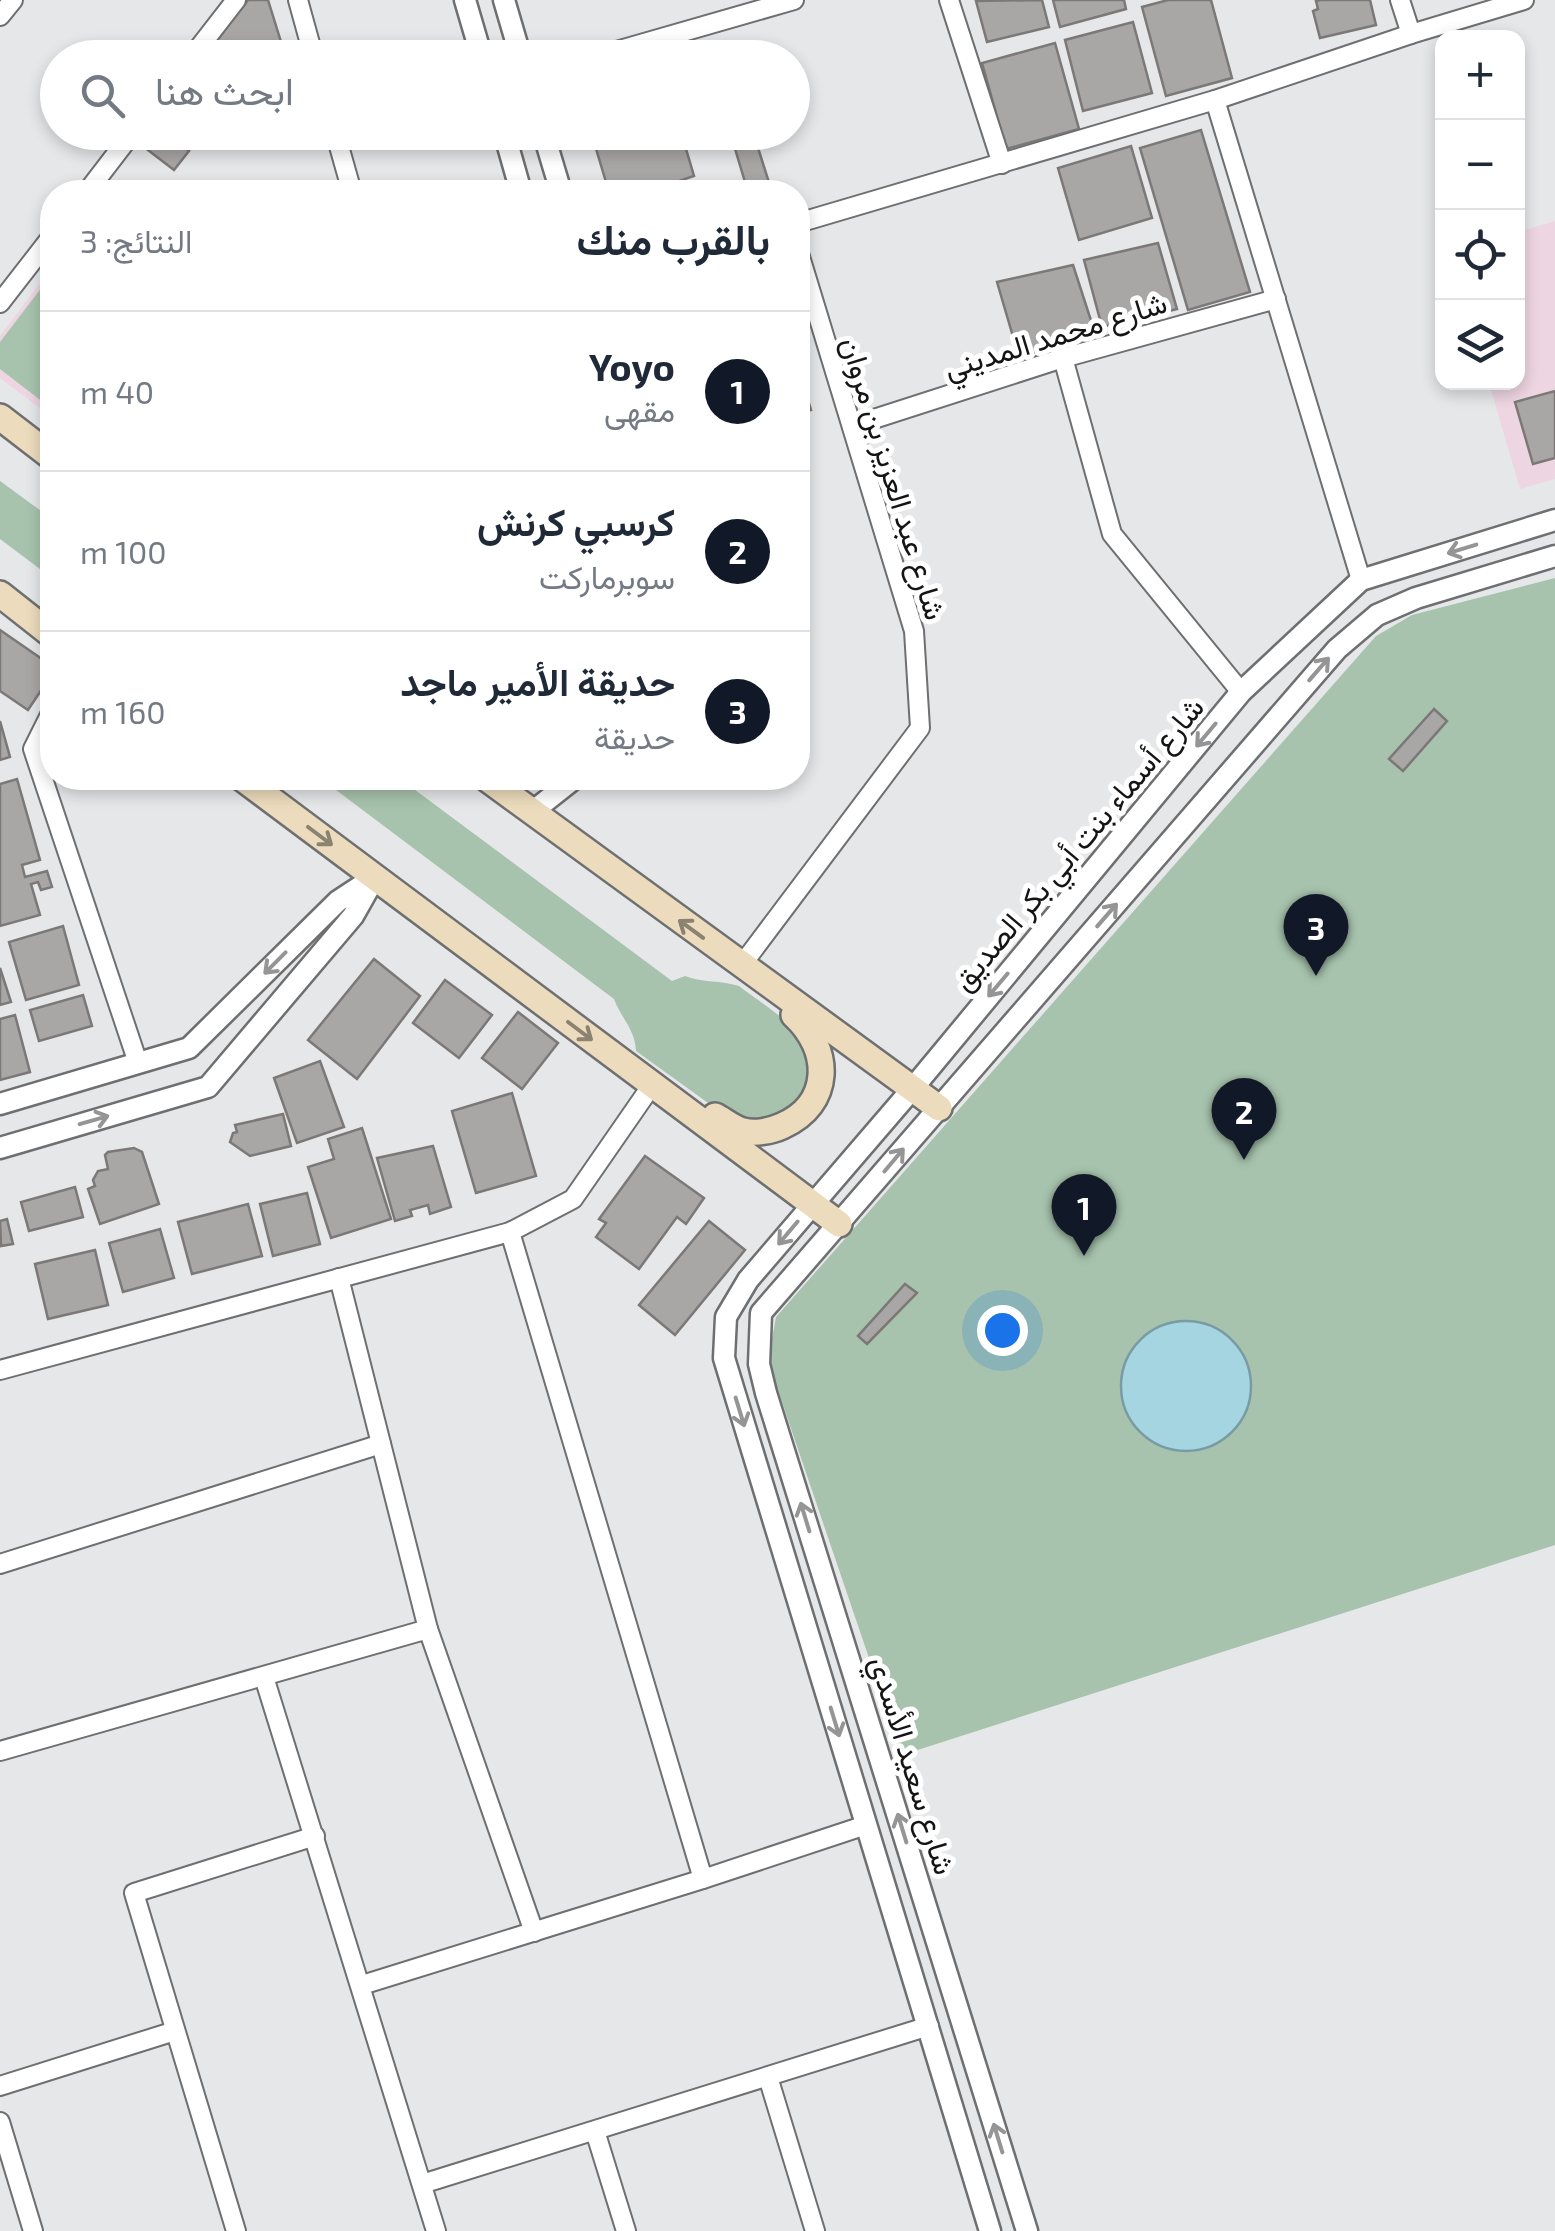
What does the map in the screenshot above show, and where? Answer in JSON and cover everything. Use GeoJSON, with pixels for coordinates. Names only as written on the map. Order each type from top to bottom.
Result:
{"type":"FeatureCollection","features":[{"type":"Feature","properties":{"kind":"main road"},"geometry":{"type":"LineString","coordinates":[[0,417],[40,448]]}},
{"type":"Feature","properties":{"kind":"main road"},"geometry":{"type":"LineString","coordinates":[[0,594],[40,626]]}},
{"type":"Feature","properties":{"kind":"main road"},"geometry":{"type":"LineString","coordinates":[[258,790],[839,1224]]}},
{"type":"Feature","properties":{"kind":"main road"},"geometry":{"type":"LineString","coordinates":[[502,790],[938,1108]]}},
{"type":"Feature","properties":{"kind":"main road"},"geometry":{"type":"LineString","coordinates":[[652,1085],[742,1131],[770,1131],[799,1118],[816,1100],[821,1076],[818,1045],[800,1021],[742,966]]}},
{"type":"Feature","properties":{"kind":"street"},"geometry":{"type":"LineString","coordinates":[[0,16],[12,0]]}},
{"type":"Feature","properties":{"kind":"street"},"geometry":{"type":"LineString","coordinates":[[205,40],[236,0]]}},
{"type":"Feature","properties":{"kind":"street"},"geometry":{"type":"LineString","coordinates":[[298,0],[309,40]]}},
{"type":"Feature","properties":{"kind":"street"},"geometry":{"type":"LineString","coordinates":[[465,0],[477,40]]}},
{"type":"Feature","properties":{"kind":"street"},"geometry":{"type":"LineString","coordinates":[[504,0],[516,40]]}},
{"type":"Feature","properties":{"kind":"street"},"geometry":{"type":"LineString","coordinates":[[642,40],[729,9],[794,0]]}},
{"type":"Feature","properties":{"kind":"street"},"geometry":{"type":"LineString","coordinates":[[949,0],[1002,164]]}},
{"type":"Feature","properties":{"kind":"street"},"geometry":{"type":"LineString","coordinates":[[1400,0],[1411,34]]}},
{"type":"Feature","properties":{"kind":"street"},"geometry":{"type":"LineString","coordinates":[[810,220],[1215,100],[1524,0]]}},
{"type":"Feature","properties":{"kind":"street"},"geometry":{"type":"LineString","coordinates":[[1215,100],[1361,580]]}},
{"type":"Feature","properties":{"kind":"street"},"geometry":{"type":"LineString","coordinates":[[97,180],[120,150]]}},
{"type":"Feature","properties":{"kind":"street"},"geometry":{"type":"LineString","coordinates":[[340,150],[349,180]]}},
{"type":"Feature","properties":{"kind":"street"},"geometry":{"type":"LineString","coordinates":[[509,150],[517,180]]}},
{"type":"Feature","properties":{"kind":"street"},"geometry":{"type":"LineString","coordinates":[[548,150],[557,180]]}},
{"type":"Feature","properties":{"kind":"street"},"geometry":{"type":"LineString","coordinates":[[539,180],[555,172]]}},
{"type":"Feature","properties":{"kind":"street"},"geometry":{"type":"LineString","coordinates":[[0,303],[40,251]]}},
{"type":"Feature","properties":{"kind":"street","name":"شارع عبد العزيز بن مروان"},"geometry":{"type":"LineString","coordinates":[[742,966],[920,728],[914,631],[810,289]]}},
{"type":"Feature","properties":{"kind":"street","name":"شارع محمد المديني"},"geometry":{"type":"LineString","coordinates":[[852,426],[1063,358],[1276,299]]}},
{"type":"Feature","properties":{"kind":"street"},"geometry":{"type":"LineString","coordinates":[[1063,358],[1112,534],[1242,692]]}},
{"type":"Feature","properties":{"kind":"street","name":"شارع أسماء بنت أبي بكر الصديق"},"geometry":{"type":"LineString","coordinates":[[726,1316],[748,1280],[1242,692],[1361,580],[1555,520]]}},
{"type":"Feature","properties":{"kind":"street"},"geometry":{"type":"LineString","coordinates":[[839,1224],[1337,649],[1377,615],[1416,598],[1555,556]]}},
{"type":"Feature","properties":{"kind":"street"},"geometry":{"type":"LineString","coordinates":[[40,735],[33,748],[40,769]]}},
{"type":"Feature","properties":{"kind":"street"},"geometry":{"type":"LineString","coordinates":[[47,790],[138,1063]]}},
{"type":"Feature","properties":{"kind":"street"},"geometry":{"type":"LineString","coordinates":[[532,812],[542,790]]}},
{"type":"Feature","properties":{"kind":"street"},"geometry":{"type":"LineString","coordinates":[[532,812],[560,790]]}},
{"type":"Feature","properties":{"kind":"street"},"geometry":{"type":"LineString","coordinates":[[0,1104],[189,1048],[338,901],[375,877]]}},
{"type":"Feature","properties":{"kind":"street"},"geometry":{"type":"LineString","coordinates":[[0,1148],[208,1086],[354,916],[375,877]]}},
{"type":"Feature","properties":{"kind":"street"},"geometry":{"type":"LineString","coordinates":[[0,1370],[510,1232],[573,1199],[652,1085]]}},
{"type":"Feature","properties":{"kind":"street","name":"شارع سعيد الأسدي"},"geometry":{"type":"LineString","coordinates":[[839,1224],[761,1313],[759,1364],[1028,2231]]}},
{"type":"Feature","properties":{"kind":"street"},"geometry":{"type":"LineString","coordinates":[[510,1232],[703,1879]]}},
{"type":"Feature","properties":{"kind":"street"},"geometry":{"type":"LineString","coordinates":[[340,1278],[428,1629],[534,1932]]}},
{"type":"Feature","properties":{"kind":"street","name":"شارع سعيد الأسدي"},"geometry":{"type":"LineString","coordinates":[[726,1316],[724,1358],[990,2231]]}},
{"type":"Feature","properties":{"kind":"street"},"geometry":{"type":"LineString","coordinates":[[0,1564],[381,1444]]}},
{"type":"Feature","properties":{"kind":"street"},"geometry":{"type":"LineString","coordinates":[[0,1751],[428,1629]]}},
{"type":"Feature","properties":{"kind":"street"},"geometry":{"type":"LineString","coordinates":[[264,1676],[436,2231]]}},
{"type":"Feature","properties":{"kind":"street"},"geometry":{"type":"LineString","coordinates":[[362,1985],[866,1825]]}},
{"type":"Feature","properties":{"kind":"street"},"geometry":{"type":"LineString","coordinates":[[236,2231],[134,1893],[315,1836]]}},
{"type":"Feature","properties":{"kind":"street"},"geometry":{"type":"LineString","coordinates":[[422,2184],[929,2026]]}},
{"type":"Feature","properties":{"kind":"street"},"geometry":{"type":"LineString","coordinates":[[0,2086],[175,2031]]}},
{"type":"Feature","properties":{"kind":"street"},"geometry":{"type":"LineString","coordinates":[[768,2077],[815,2231]]}},
{"type":"Feature","properties":{"kind":"street"},"geometry":{"type":"LineString","coordinates":[[0,2122],[33,2231]]}},
{"type":"Feature","properties":{"kind":"street"},"geometry":{"type":"LineString","coordinates":[[595,2131],[626,2231]]}},
{"type":"Feature","properties":{"kind":"shaded area"},"geometry":{"type":"Polygon","coordinates":[[[1555,221],[1555,479],[1520,489],[1491,390],[1525,390],[1525,230],[1555,221]]]}},
{"type":"Feature","properties":{"kind":"shaded area"},"geometry":{"type":"Polygon","coordinates":[[[40,283],[40,408],[0,378],[0,336],[40,283]]]}},
{"type":"Feature","properties":{"kind":"green space"},"geometry":{"type":"Polygon","coordinates":[[[40,290],[40,400],[0,369],[0,342],[40,290]]]}},
{"type":"Feature","properties":{"kind":"green space"},"geometry":{"type":"Polygon","coordinates":[[[0,481],[40,510],[40,569],[0,539],[0,481]]]}},
{"type":"Feature","properties":{"kind":"green space"},"geometry":{"type":"Polygon","coordinates":[[[1555,578],[1555,1545],[902,1755],[768,1361],[776,1317],[1376,636],[1412,615],[1555,578]]]}},
{"type":"Feature","properties":{"kind":"green space"},"geometry":{"type":"Polygon","coordinates":[[[336,790],[415,790],[672,981],[685,976],[739,986],[780,1016],[803,1040],[811,1054],[813,1088],[790,1119],[740,1126],[636,1051],[614,999],[336,790]]]}},
{"type":"Feature","properties":{"kind":"water"},"geometry":{"type":"Polygon","coordinates":[[[1186,1321],[1211,1326],[1232,1340],[1246,1361],[1251,1386],[1246,1411],[1232,1432],[1211,1446],[1186,1451],[1161,1446],[1140,1432],[1126,1411],[1121,1386],[1126,1361],[1140,1340],[1161,1326],[1186,1321]]]}},
{"type":"Feature","properties":{"kind":"building"},"geometry":{"type":"Polygon","coordinates":[[[248,0],[268,0],[280,40],[216,40],[248,0]]]}},
{"type":"Feature","properties":{"kind":"building"},"geometry":{"type":"Polygon","coordinates":[[[1042,0],[1049,27],[987,42],[976,1],[1042,0]]]}},
{"type":"Feature","properties":{"kind":"building"},"geometry":{"type":"Polygon","coordinates":[[[1053,0],[1124,0],[1126,9],[1060,27],[1053,0]]]}},
{"type":"Feature","properties":{"kind":"building"},"geometry":{"type":"Polygon","coordinates":[[[1168,0],[1211,0],[1232,78],[1166,96],[1142,7],[1168,0]]]}},
{"type":"Feature","properties":{"kind":"building"},"geometry":{"type":"Polygon","coordinates":[[[1370,0],[1376,25],[1320,38],[1313,11],[1318,9],[1316,1],[1370,0]]]}},
{"type":"Feature","properties":{"kind":"building"},"geometry":{"type":"Polygon","coordinates":[[[1133,22],[1152,93],[1083,111],[1065,40],[1133,22]]]}},
{"type":"Feature","properties":{"kind":"building"},"geometry":{"type":"Polygon","coordinates":[[[1055,43],[1079,129],[1006,149],[982,63],[1055,43]]]}},
{"type":"Feature","properties":{"kind":"building"},"geometry":{"type":"Polygon","coordinates":[[[1201,130],[1250,292],[1188,310],[1140,148],[1201,130]]]}},
{"type":"Feature","properties":{"kind":"building"},"geometry":{"type":"Polygon","coordinates":[[[1131,146],[1152,218],[1079,240],[1058,168],[1131,146]]]}},
{"type":"Feature","properties":{"kind":"building"},"geometry":{"type":"Polygon","coordinates":[[[148,150],[188,150],[174,170],[148,150]]]}},
{"type":"Feature","properties":{"kind":"building"},"geometry":{"type":"Polygon","coordinates":[[[596,150],[686,150],[694,176],[682,180],[605,180],[596,150]]]}},
{"type":"Feature","properties":{"kind":"building"},"geometry":{"type":"Polygon","coordinates":[[[735,150],[759,150],[768,180],[744,180],[735,150]]]}},
{"type":"Feature","properties":{"kind":"building"},"geometry":{"type":"Polygon","coordinates":[[[1158,243],[1177,309],[1102,327],[1084,260],[1158,243]]]}},
{"type":"Feature","properties":{"kind":"building"},"geometry":{"type":"Polygon","coordinates":[[[1073,265],[1096,336],[1019,357],[997,282],[1073,265]]]}},
{"type":"Feature","properties":{"kind":"building"},"geometry":{"type":"Polygon","coordinates":[[[1555,391],[1555,458],[1533,464],[1515,402],[1555,391]]]}},
{"type":"Feature","properties":{"kind":"building"},"geometry":{"type":"Polygon","coordinates":[[[0,630],[40,658],[40,692],[28,710],[0,691],[0,630]]]}},
{"type":"Feature","properties":{"kind":"building"},"geometry":{"type":"Polygon","coordinates":[[[1434,709],[1447,721],[1403,771],[1389,759],[1434,709]]]}},
{"type":"Feature","properties":{"kind":"building"},"geometry":{"type":"Polygon","coordinates":[[[0,721],[10,757],[0,760],[0,721]]]}},
{"type":"Feature","properties":{"kind":"building"},"geometry":{"type":"Polygon","coordinates":[[[17,779],[40,860],[22,865],[25,877],[47,871],[52,887],[41,890],[38,882],[31,884],[40,915],[0,926],[0,784],[17,779]]]}},
{"type":"Feature","properties":{"kind":"building"},"geometry":{"type":"Polygon","coordinates":[[[63,926],[79,985],[26,1000],[9,942],[63,926]]]}},
{"type":"Feature","properties":{"kind":"building"},"geometry":{"type":"Polygon","coordinates":[[[374,959],[420,996],[357,1079],[308,1040],[374,959]]]}},
{"type":"Feature","properties":{"kind":"building"},"geometry":{"type":"Polygon","coordinates":[[[0,968],[11,1002],[0,1005],[0,968]]]}},
{"type":"Feature","properties":{"kind":"building"},"geometry":{"type":"Polygon","coordinates":[[[445,980],[492,1015],[459,1058],[413,1023],[445,980]]]}},
{"type":"Feature","properties":{"kind":"building"},"geometry":{"type":"Polygon","coordinates":[[[83,995],[92,1026],[39,1041],[30,1010],[83,995]]]}},
{"type":"Feature","properties":{"kind":"building"},"geometry":{"type":"Polygon","coordinates":[[[518,1012],[558,1043],[522,1089],[482,1058],[518,1012]]]}},
{"type":"Feature","properties":{"kind":"building"},"geometry":{"type":"Polygon","coordinates":[[[15,1015],[30,1072],[0,1080],[0,1019],[15,1015]]]}},
{"type":"Feature","properties":{"kind":"building"},"geometry":{"type":"Polygon","coordinates":[[[320,1061],[344,1127],[297,1143],[274,1078],[320,1061]]]}},
{"type":"Feature","properties":{"kind":"building"},"geometry":{"type":"Polygon","coordinates":[[[512,1093],[536,1176],[476,1193],[452,1111],[512,1093]]]}},
{"type":"Feature","properties":{"kind":"building"},"geometry":{"type":"Polygon","coordinates":[[[283,1114],[291,1146],[250,1156],[230,1142],[237,1132],[235,1125],[283,1114]]]}},
{"type":"Feature","properties":{"kind":"building"},"geometry":{"type":"Polygon","coordinates":[[[362,1128],[391,1219],[331,1238],[308,1167],[334,1159],[328,1139],[362,1128]]]}},
{"type":"Feature","properties":{"kind":"building"},"geometry":{"type":"Polygon","coordinates":[[[433,1146],[451,1207],[430,1214],[428,1205],[410,1210],[412,1216],[395,1221],[377,1158],[433,1146]]]}},
{"type":"Feature","properties":{"kind":"building"},"geometry":{"type":"Polygon","coordinates":[[[134,1148],[142,1152],[159,1204],[100,1224],[88,1189],[95,1186],[93,1180],[98,1171],[108,1169],[108,1152],[134,1148]]]}},
{"type":"Feature","properties":{"kind":"building"},"geometry":{"type":"Polygon","coordinates":[[[645,1156],[704,1198],[686,1224],[677,1217],[639,1269],[596,1237],[606,1223],[599,1219],[645,1156]]]}},
{"type":"Feature","properties":{"kind":"building"},"geometry":{"type":"Polygon","coordinates":[[[75,1187],[83,1217],[29,1231],[21,1202],[75,1187]]]}},
{"type":"Feature","properties":{"kind":"building"},"geometry":{"type":"Polygon","coordinates":[[[307,1193],[320,1244],[273,1256],[260,1204],[307,1193]]]}},
{"type":"Feature","properties":{"kind":"building"},"geometry":{"type":"Polygon","coordinates":[[[248,1204],[262,1256],[192,1274],[178,1222],[248,1204]]]}},
{"type":"Feature","properties":{"kind":"building"},"geometry":{"type":"Polygon","coordinates":[[[7,1219],[13,1244],[1,1246],[0,1221],[7,1219]]]}},
{"type":"Feature","properties":{"kind":"building"},"geometry":{"type":"Polygon","coordinates":[[[709,1221],[745,1250],[675,1335],[639,1305],[709,1221]]]}},
{"type":"Feature","properties":{"kind":"building"},"geometry":{"type":"Polygon","coordinates":[[[160,1229],[174,1278],[123,1292],[109,1243],[160,1229]]]}},
{"type":"Feature","properties":{"kind":"building"},"geometry":{"type":"Polygon","coordinates":[[[95,1250],[108,1305],[48,1319],[35,1264],[95,1250]]]}},
{"type":"Feature","properties":{"kind":"building"},"geometry":{"type":"Polygon","coordinates":[[[905,1284],[917,1293],[867,1344],[858,1336],[905,1284]]]}},
{"type":"Feature","properties":{"kind":"place","name":"حديقة الأمير ماجد"},"geometry":{"type":"Point","coordinates":[1316,976]}},
{"type":"Feature","properties":{"kind":"place","name":"كرسبي كرنش"},"geometry":{"type":"Point","coordinates":[1244,1160]}},
{"type":"Feature","properties":{"kind":"place","name":"Yoyo"},"geometry":{"type":"Point","coordinates":[1084,1256]}}]}
